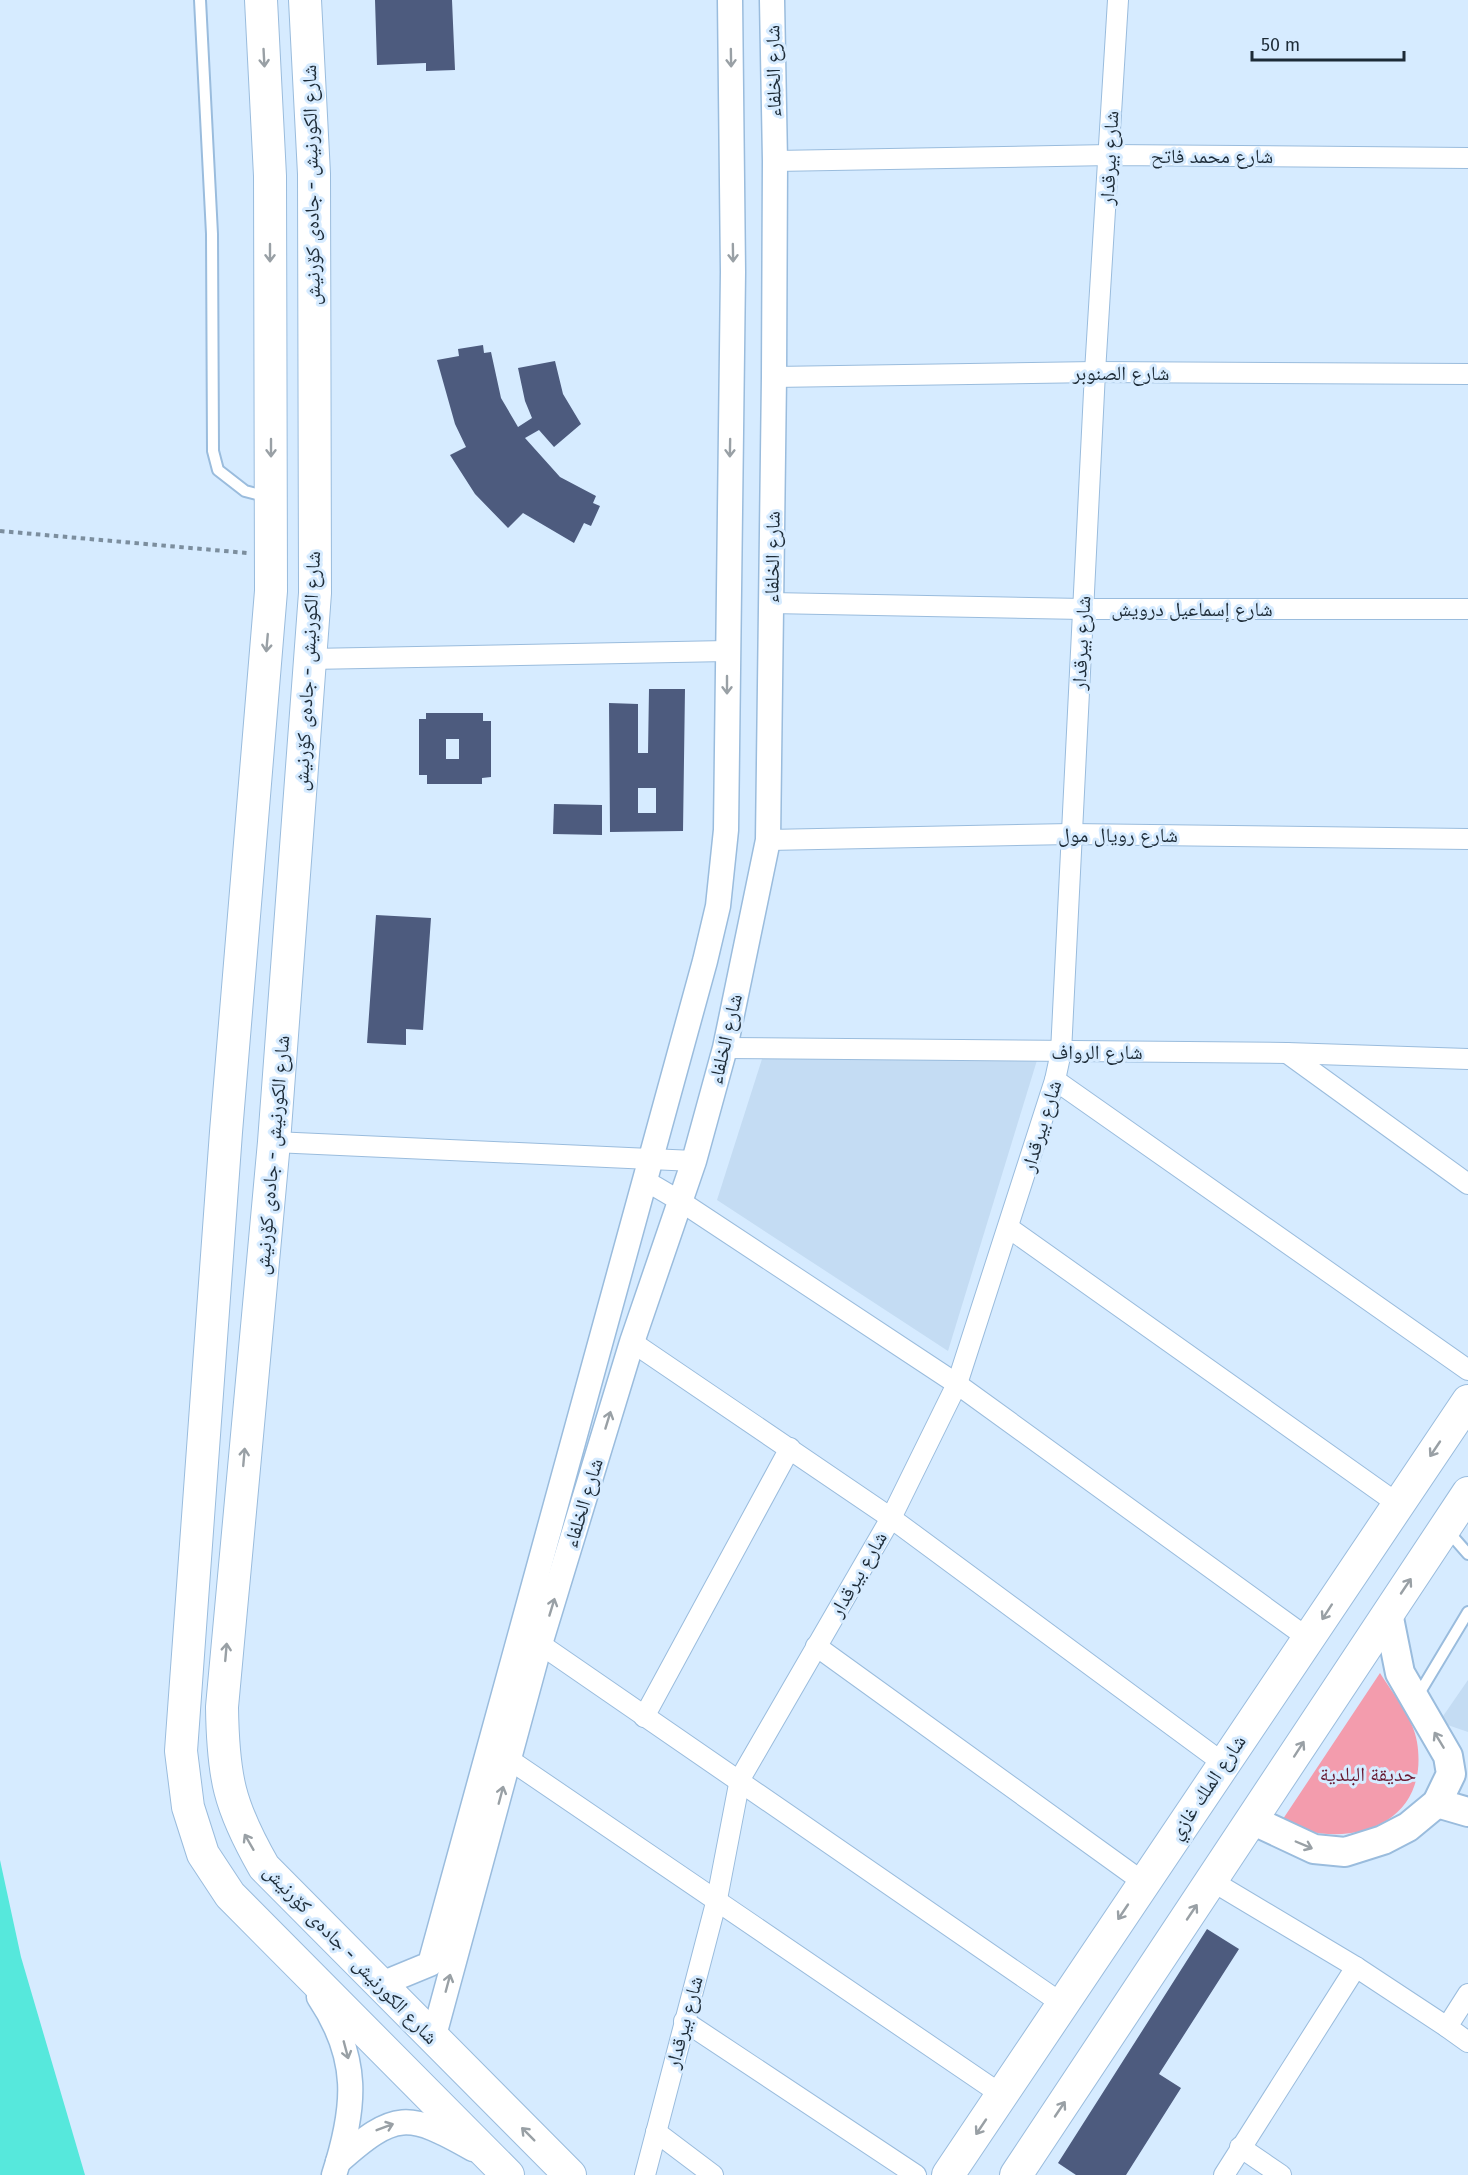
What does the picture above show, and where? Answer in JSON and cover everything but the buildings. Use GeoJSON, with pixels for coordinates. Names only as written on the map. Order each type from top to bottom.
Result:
{"type":"FeatureCollection","features":[{"type":"Feature","properties":{"kind":"main road","name":"شارع الكورنيش - جادەی کۆرنیش"},"geometry":{"type":"LineString","coordinates":[[261,0],[270,176],[271,591],[226,1132],[181,1751],[189,1807],[203,1854],[230,1895],[501,2168]]}},
{"type":"Feature","properties":{"kind":"main road","name":"شارع الكورنيش - جادەی کۆرنیش"},"geometry":{"type":"LineString","coordinates":[[305,0],[314,174],[315,592],[274,1142],[222,1707],[222,1758],[233,1808],[264,1867],[570,2175]]}},
{"type":"Feature","properties":{"kind":"main road"},"geometry":{"type":"LineString","coordinates":[[270,287],[314,286]]}},
{"type":"Feature","properties":{"kind":"main road"},"geometry":{"type":"LineString","coordinates":[[270,357],[314,357]]}},
{"type":"Feature","properties":{"kind":"main road","name":"شارع الملك غازي"},"geometry":{"type":"LineString","coordinates":[[948,2175],[1061,2003],[1468,1401]]}},
{"type":"Feature","properties":{"kind":"main road"},"geometry":{"type":"LineString","coordinates":[[1016,2175],[1468,1493]]}},
{"type":"Feature","properties":{"kind":"main road"},"geometry":{"type":"LineString","coordinates":[[196,1554],[234,1557]]}},
{"type":"Feature","properties":{"kind":"main road"},"geometry":{"type":"LineString","coordinates":[[1252,1820],[1314,1849],[1345,1852],[1383,1840],[1408,1827],[1437,1803],[1460,1776],[1400,1673],[1388,1613]]}},
{"type":"Feature","properties":{"kind":"main road"},"geometry":{"type":"LineString","coordinates":[[1437,1803],[1468,1812]]}},
{"type":"Feature","properties":{"kind":"street"},"geometry":{"type":"LineString","coordinates":[[379,1985],[430,1964],[649,1170],[718,906],[726,830],[733,272],[730,0]]}},
{"type":"Feature","properties":{"kind":"street","name":"شارع الخلفاء"},"geometry":{"type":"LineString","coordinates":[[433,2039],[540,1644],[632,1342],[694,1161],[725,1048],[768,840],[774,376],[775,161],[772,0]]}},
{"type":"Feature","properties":{"kind":"street","name":"شارع بيرقدار"},"geometry":{"type":"LineString","coordinates":[[645,2175],[717,1899],[740,1779],[891,1518],[957,1384],[1010,1228],[1055,1080],[1060,1052],[1095,372],[1118,0]]}},
{"type":"Feature","properties":{"kind":"street","name":"شارع محمد فاتح"},"geometry":{"type":"LineString","coordinates":[[775,161],[1110,155],[1468,158]]}},
{"type":"Feature","properties":{"kind":"street","name":"شارع الصنوبر"},"geometry":{"type":"LineString","coordinates":[[774,376],[1095,372],[1468,374]]}},
{"type":"Feature","properties":{"kind":"street","name":"شارع إسماعيل درويش"},"geometry":{"type":"LineString","coordinates":[[771,603],[1083,609],[1468,609]]}},
{"type":"Feature","properties":{"kind":"street"},"geometry":{"type":"LineString","coordinates":[[310,659],[727,651]]}},
{"type":"Feature","properties":{"kind":"street","name":"شارع رويال مول"},"geometry":{"type":"LineString","coordinates":[[768,840],[1071,834],[1468,839]]}},
{"type":"Feature","properties":{"kind":"street","name":"شارع الرواف"},"geometry":{"type":"LineString","coordinates":[[725,1048],[1287,1053],[1468,1059]]}},
{"type":"Feature","properties":{"kind":"street"},"geometry":{"type":"LineString","coordinates":[[1287,1053],[1468,1184]]}},
{"type":"Feature","properties":{"kind":"street"},"geometry":{"type":"LineString","coordinates":[[1055,1080],[1468,1370]]}},
{"type":"Feature","properties":{"kind":"street"},"geometry":{"type":"LineString","coordinates":[[274,1142],[649,1170],[694,1161]]}},
{"type":"Feature","properties":{"kind":"street"},"geometry":{"type":"LineString","coordinates":[[649,1170],[680,1201],[957,1384],[1309,1639]]}},
{"type":"Feature","properties":{"kind":"street"},"geometry":{"type":"LineString","coordinates":[[1010,1228],[1398,1504]]}},
{"type":"Feature","properties":{"kind":"street"},"geometry":{"type":"LineString","coordinates":[[632,1342],[891,1518],[1223,1763]]}},
{"type":"Feature","properties":{"kind":"street"},"geometry":{"type":"LineString","coordinates":[[644,1716],[790,1448]]}},
{"type":"Feature","properties":{"kind":"street"},"geometry":{"type":"LineString","coordinates":[[540,1644],[740,1779],[1061,2003]]}},
{"type":"Feature","properties":{"kind":"street"},"geometry":{"type":"LineString","coordinates":[[816,1646],[1143,1882]]}},
{"type":"Feature","properties":{"kind":"street"},"geometry":{"type":"LineString","coordinates":[[510,1760],[1002,2095]]}},
{"type":"Feature","properties":{"kind":"street"},"geometry":{"type":"LineString","coordinates":[[1212,1881],[1356,1967],[1468,2042]]}},
{"type":"Feature","properties":{"kind":"street"},"geometry":{"type":"LineString","coordinates":[[296,1963],[337,2026],[348,2059],[351,2097],[337,2168]]}},
{"type":"Feature","properties":{"kind":"street"},"geometry":{"type":"LineString","coordinates":[[1224,2175],[1356,1967]]}},
{"type":"Feature","properties":{"kind":"street"},"geometry":{"type":"LineString","coordinates":[[1447,2027],[1468,1994]]}},
{"type":"Feature","properties":{"kind":"street"},"geometry":{"type":"LineString","coordinates":[[684,2021],[916,2175]]}},
{"type":"Feature","properties":{"kind":"street"},"geometry":{"type":"LineString","coordinates":[[337,2168],[368,2135],[388,2124],[407,2122],[426,2125],[442,2132],[501,2168]]}},
{"type":"Feature","properties":{"kind":"street"},"geometry":{"type":"LineString","coordinates":[[656,2132],[713,2175]]}},
{"type":"Feature","properties":{"kind":"street"},"geometry":{"type":"LineString","coordinates":[[1240,2147],[1281,2175]]}},
{"type":"Feature","properties":{"kind":"lane"},"geometry":{"type":"LineString","coordinates":[[201,0],[212,234],[213,451],[218,470],[245,491],[271,498]]}},
{"type":"Feature","properties":{"kind":"lane"},"geometry":{"type":"LineString","coordinates":[[1445,1528],[1468,1554]]}},
{"type":"Feature","properties":{"kind":"lane"},"geometry":{"type":"LineString","coordinates":[[1415,1701],[1468,1612]]}},
{"type":"Feature","properties":{"kind":"path"},"geometry":{"type":"LineString","coordinates":[[0,531],[271,555]]}},
{"type":"Feature","properties":{"kind":"shaded area"},"geometry":{"type":"Polygon","coordinates":[[[1038,1057],[948,1351],[717,1200],[762,1059],[1038,1057]]]}},
{"type":"Feature","properties":{"kind":"shaded area"},"geometry":{"type":"Polygon","coordinates":[[[1468,1680],[1468,1732],[1439,1722],[1468,1680]]]}},
{"type":"Feature","properties":{"kind":"shaded area"},"geometry":{"type":"Polygon","coordinates":[[[0,1860],[21,1957],[85,2175],[0,2175],[0,1860]]]}},
{"type":"Feature","properties":{"kind":"green space","name":"حديقة البلدية"},"geometry":{"type":"Polygon","coordinates":[[[1380,1673],[1407,1715],[1415,1733],[1418,1771],[1411,1795],[1397,1813],[1378,1825],[1356,1832],[1331,1834],[1306,1831],[1281,1822],[1380,1673]]]}}]}
